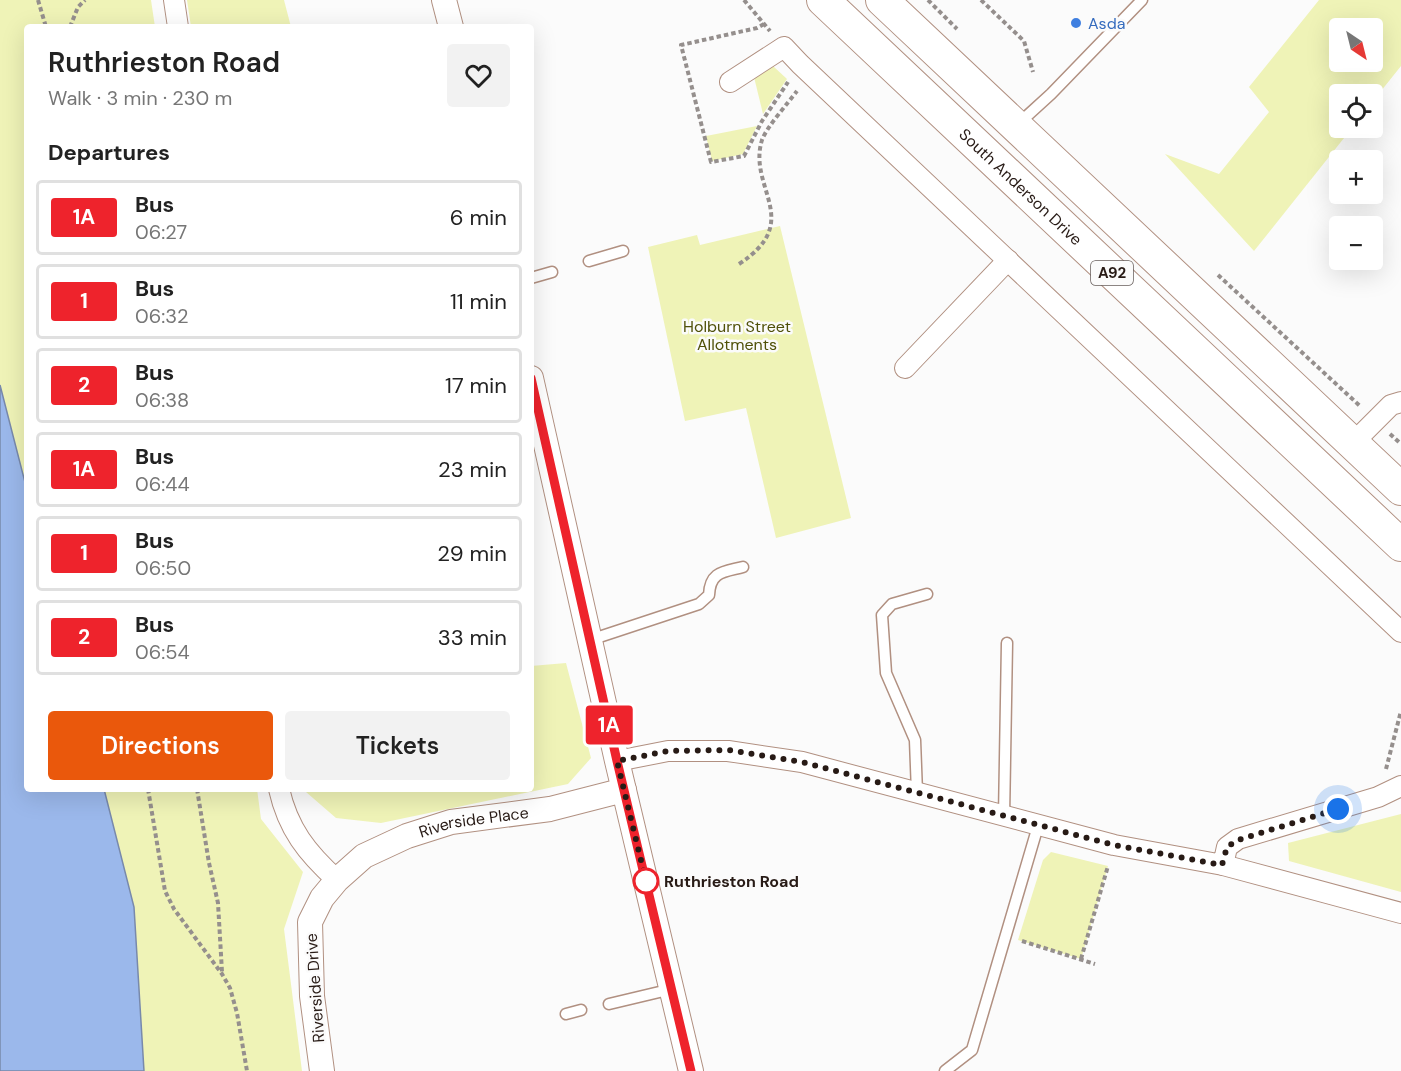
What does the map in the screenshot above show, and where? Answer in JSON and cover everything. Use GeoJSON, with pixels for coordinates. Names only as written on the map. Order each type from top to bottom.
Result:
{"type":"FeatureCollection","features":[{"type":"Feature","properties":{"kind":"main road","name":"South Anderson Drive"},"geometry":{"type":"LineString","coordinates":[[823,0],[1401,544]]}},
{"type":"Feature","properties":{"kind":"main road","name":"A92"},"geometry":{"type":"LineString","coordinates":[[882,0],[1401,489]]}},
{"type":"Feature","properties":{"kind":"street"},"geometry":{"type":"LineString","coordinates":[[174,0],[178,24]]}},
{"type":"Feature","properties":{"kind":"street"},"geometry":{"type":"LineString","coordinates":[[444,0],[450,24]]}},
{"type":"Feature","properties":{"kind":"street"},"geometry":{"type":"LineString","coordinates":[[730,82],[784,47],[1401,632]]}},
{"type":"Feature","properties":{"kind":"street"},"geometry":{"type":"LineString","coordinates":[[905,368],[1008,260]]}},
{"type":"Feature","properties":{"kind":"street"},"geometry":{"type":"LineString","coordinates":[[534,391],[617,761],[691,1071]]}},
{"type":"Feature","properties":{"kind":"street"},"geometry":{"type":"LineString","coordinates":[[1353,443],[1391,405],[1401,402]]}},
{"type":"Feature","properties":{"kind":"street"},"geometry":{"type":"LineString","coordinates":[[617,761],[668,751],[728,750],[802,762],[1038,826],[1114,845],[1222,865],[1401,913]]}},
{"type":"Feature","properties":{"kind":"street"},"geometry":{"type":"LineString","coordinates":[[1222,865],[1227,847],[1238,840],[1378,797],[1401,786]]}},
{"type":"Feature","properties":{"kind":"street","name":"Riverside Place"},"geometry":{"type":"LineString","coordinates":[[337,880],[364,856],[407,836],[451,822],[550,809],[624,790]]}},
{"type":"Feature","properties":{"kind":"street"},"geometry":{"type":"LineString","coordinates":[[280,792],[282,804],[294,832],[313,858],[337,880]]}},
{"type":"Feature","properties":{"kind":"street","name":"Riverside Drive"},"geometry":{"type":"LineString","coordinates":[[322,1071],[312,996],[310,922],[322,898],[337,880]]}},
{"type":"Feature","properties":{"kind":"lane"},"geometry":{"type":"LineString","coordinates":[[1017,126],[1142,0]]}},
{"type":"Feature","properties":{"kind":"lane"},"geometry":{"type":"LineString","coordinates":[[589,261],[623,251]]}},
{"type":"Feature","properties":{"kind":"lane"},"geometry":{"type":"LineString","coordinates":[[534,277],[552,272]]}},
{"type":"Feature","properties":{"kind":"lane"},"geometry":{"type":"LineString","coordinates":[[590,640],[699,604],[709,595],[710,583],[718,574],[743,567]]}},
{"type":"Feature","properties":{"kind":"lane"},"geometry":{"type":"LineString","coordinates":[[917,793],[915,740],[886,674],[882,615],[892,604],[927,594]]}},
{"type":"Feature","properties":{"kind":"lane"},"geometry":{"type":"LineString","coordinates":[[1004,817],[1007,643]]}},
{"type":"Feature","properties":{"kind":"lane"},"geometry":{"type":"LineString","coordinates":[[945,1071],[972,1050],[1038,826]]}},
{"type":"Feature","properties":{"kind":"lane"},"geometry":{"type":"LineString","coordinates":[[609,1004],[672,989]]}},
{"type":"Feature","properties":{"kind":"lane"},"geometry":{"type":"LineString","coordinates":[[566,1014],[581,1010]]}},
{"type":"Feature","properties":{"kind":"path"},"geometry":{"type":"LineString","coordinates":[[38,0],[45,24]]}},
{"type":"Feature","properties":{"kind":"path"},"geometry":{"type":"LineString","coordinates":[[71,24],[78,7],[85,0]]}},
{"type":"Feature","properties":{"kind":"path"},"geometry":{"type":"LineString","coordinates":[[744,0],[784,47]]}},
{"type":"Feature","properties":{"kind":"path"},"geometry":{"type":"LineString","coordinates":[[981,0],[1024,41],[1033,72]]}},
{"type":"Feature","properties":{"kind":"path"},"geometry":{"type":"LineString","coordinates":[[738,264],[756,253],[769,229],[772,208],[759,156],[763,138],[810,74]]}},
{"type":"Feature","properties":{"kind":"path"},"geometry":{"type":"LineString","coordinates":[[1378,797],[1401,711]]}},
{"type":"Feature","properties":{"kind":"path"},"geometry":{"type":"LineString","coordinates":[[149,792],[165,891],[174,909],[230,988],[248,1071]]}},
{"type":"Feature","properties":{"kind":"path"},"geometry":{"type":"LineString","coordinates":[[197,792],[218,903],[222,974]]}},
{"type":"Feature","properties":{"kind":"path"},"geometry":{"type":"LineString","coordinates":[[1081,960],[1114,845]]}},
{"type":"Feature","properties":{"kind":"path"},"geometry":{"type":"LineString","coordinates":[[1006,936],[1095,964]]}},
{"type":"Feature","properties":{"kind":"green space"},"geometry":{"type":"Polygon","coordinates":[[[0,0],[151,0],[155,24],[24,24],[24,478],[0,385],[0,0]]]}},
{"type":"Feature","properties":{"kind":"green space"},"geometry":{"type":"Polygon","coordinates":[[[187,0],[284,0],[290,24],[191,24],[187,0]]]}},
{"type":"Feature","properties":{"kind":"green space"},"geometry":{"type":"Polygon","coordinates":[[[1319,0],[1401,0],[1401,66],[1383,88],[1383,84],[1329,84],[1329,138],[1344,138],[1334,150],[1329,150],[1329,157],[1254,251],[1165,154],[1219,174],[1269,112],[1249,87],[1319,0]]]}},
{"type":"Feature","properties":{"kind":"green space"},"geometry":{"type":"Polygon","coordinates":[[[773,66],[787,79],[763,114],[754,77],[773,66]]]}},
{"type":"Feature","properties":{"kind":"green space"},"geometry":{"type":"Polygon","coordinates":[[[757,126],[743,154],[712,161],[706,136],[757,126]]]}},
{"type":"Feature","properties":{"kind":"green space","name":"Holburn Street Allotments"},"geometry":{"type":"Polygon","coordinates":[[[780,226],[851,518],[776,538],[746,408],[685,421],[648,247],[697,235],[700,245],[780,226]]]}},
{"type":"Feature","properties":{"kind":"green space"},"geometry":{"type":"Polygon","coordinates":[[[566,663],[591,758],[568,784],[534,791],[534,666],[566,663]]]}},
{"type":"Feature","properties":{"kind":"green space"},"geometry":{"type":"Polygon","coordinates":[[[105,792],[257,792],[261,819],[303,872],[284,929],[302,1071],[144,1071],[134,907],[105,792]]]}},
{"type":"Feature","properties":{"kind":"green space"},"geometry":{"type":"Polygon","coordinates":[[[306,792],[530,792],[381,823],[336,818],[306,792]]]}},
{"type":"Feature","properties":{"kind":"green space"},"geometry":{"type":"Polygon","coordinates":[[[1401,814],[1401,892],[1289,861],[1288,843],[1401,814]]]}},
{"type":"Feature","properties":{"kind":"green space"},"geometry":{"type":"Polygon","coordinates":[[[1051,852],[1108,866],[1081,959],[1018,940],[1043,860],[1051,852]]]}},
{"type":"Feature","properties":{"kind":"water"},"geometry":{"type":"Polygon","coordinates":[[[0,385],[24,478],[24,792],[105,792],[134,907],[144,1071],[0,1071],[0,385]]]}},
{"type":"Feature","properties":{"kind":"bus line","name":"1A"},"geometry":{"type":"LineString","coordinates":[[534,391],[617,761],[691,1071]]}},
{"type":"Feature","properties":{"kind":"place","name":"Asda"},"geometry":{"type":"Point","coordinates":[1076,23]}},
{"type":"Feature","properties":{"kind":"place","name":"Ruthrieston Road"},"geometry":{"type":"Point","coordinates":[646,881]}},
{"type":"Feature","properties":{"kind":"route"},"geometry":{"type":"LineString","coordinates":[[646,881],[617,761],[668,751],[728,750],[802,762],[1114,845],[1222,865],[1227,847],[1231,843],[1338,809]]}}]}
